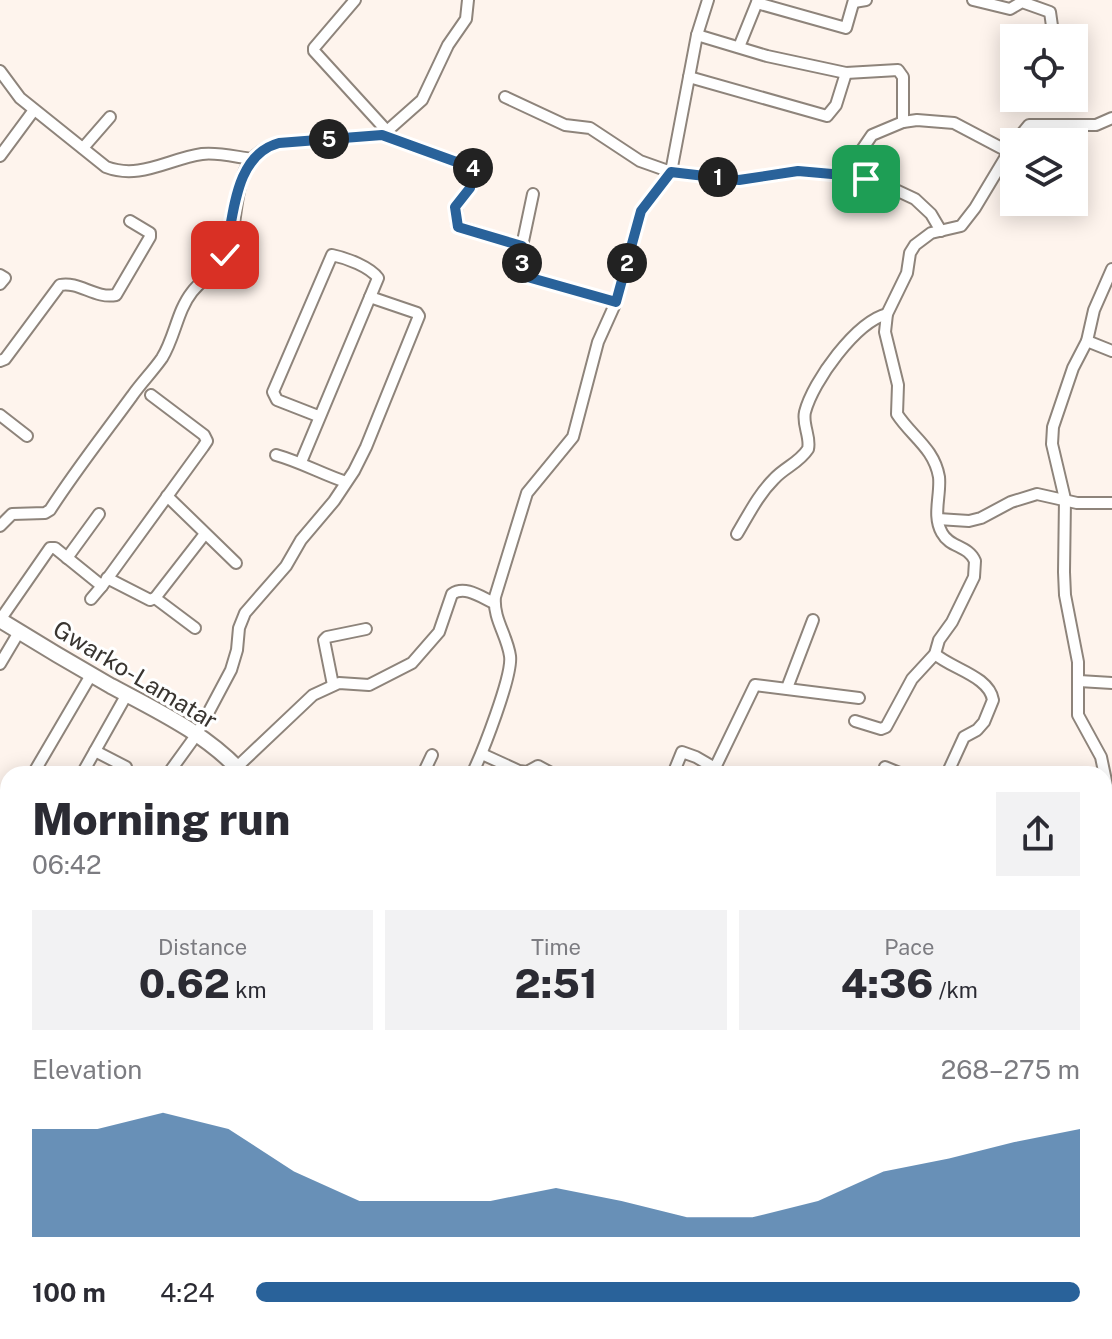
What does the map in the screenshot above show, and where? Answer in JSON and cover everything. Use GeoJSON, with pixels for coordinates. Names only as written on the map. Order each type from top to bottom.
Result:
{"type":"FeatureCollection","features":[{"type":"Feature","properties":{"kind":"main road","name":"Gwarko-Lamatar"},"geometry":{"type":"LineString","coordinates":[[0,620],[197,734],[234,766]]}},
{"type":"Feature","properties":{"kind":"street"},"geometry":{"type":"LineString","coordinates":[[355,0],[313,49],[384,133]]}},
{"type":"Feature","properties":{"kind":"street"},"geometry":{"type":"LineString","coordinates":[[384,133],[422,100],[448,45],[466,19],[468,0]]}},
{"type":"Feature","properties":{"kind":"street"},"geometry":{"type":"LineString","coordinates":[[476,766],[509,667],[510,656],[494,603],[524,501],[573,437],[598,342],[616,302],[641,211],[671,172],[697,35],[708,0]]}},
{"type":"Feature","properties":{"kind":"street"},"geometry":{"type":"LineString","coordinates":[[739,47],[758,1],[846,28],[854,1],[866,0]]}},
{"type":"Feature","properties":{"kind":"street"},"geometry":{"type":"LineString","coordinates":[[973,0],[1010,9],[1022,2],[1050,12],[1052,24]]}},
{"type":"Feature","properties":{"kind":"street"},"geometry":{"type":"LineString","coordinates":[[697,35],[846,73],[901,72],[903,122]]}},
{"type":"Feature","properties":{"kind":"street"},"geometry":{"type":"LineString","coordinates":[[0,71],[20,98],[34,110],[106,167],[120,173],[138,172],[177,158],[207,154],[252,159]]}},
{"type":"Feature","properties":{"kind":"street"},"geometry":{"type":"LineString","coordinates":[[689,77],[827,116],[836,105],[846,73]]}},
{"type":"Feature","properties":{"kind":"street"},"geometry":{"type":"LineString","coordinates":[[505,97],[565,125],[590,128],[640,161],[671,172],[739,180],[798,171],[846,173],[883,184],[915,199],[931,214],[941,231]]}},
{"type":"Feature","properties":{"kind":"street"},"geometry":{"type":"LineString","coordinates":[[0,156],[34,110]]}},
{"type":"Feature","properties":{"kind":"street"},"geometry":{"type":"LineString","coordinates":[[83,148],[110,117]]}},
{"type":"Feature","properties":{"kind":"street"},"geometry":{"type":"LineString","coordinates":[[1027,128],[1029,125],[1096,125],[1112,118]]}},
{"type":"Feature","properties":{"kind":"street"},"geometry":{"type":"LineString","coordinates":[[846,173],[872,135],[903,122],[954,123],[1000,141]]}},
{"type":"Feature","properties":{"kind":"street"},"geometry":{"type":"LineString","coordinates":[[0,526],[12,514],[45,513],[50,510],[151,374],[165,353],[181,310],[193,291],[225,255],[243,176],[252,159],[266,146],[384,133],[474,169],[470,188],[455,207],[458,227],[522,246]]}},
{"type":"Feature","properties":{"kind":"street"},"geometry":{"type":"LineString","coordinates":[[855,721],[881,729],[886,727],[912,679],[935,654],[939,640],[970,587],[975,561],[966,550],[943,537],[938,519],[939,487],[934,461],[922,441],[897,414],[898,385],[885,332],[887,314],[902,285],[915,245],[931,233],[961,226],[1000,166]]}},
{"type":"Feature","properties":{"kind":"street"},"geometry":{"type":"LineString","coordinates":[[533,194],[522,246],[522,274],[616,302]]}},
{"type":"Feature","properties":{"kind":"street"},"geometry":{"type":"LineString","coordinates":[[0,361],[5,359],[60,285],[68,283],[102,296],[116,295],[150,237],[150,233],[130,221]]}},
{"type":"Feature","properties":{"kind":"street"},"geometry":{"type":"LineString","coordinates":[[301,462],[378,276],[332,255],[273,392],[277,400],[318,416]]}},
{"type":"Feature","properties":{"kind":"street"},"geometry":{"type":"LineString","coordinates":[[1103,766],[1101,757],[1078,715],[1078,662],[1064,584],[1065,499],[1052,444],[1053,427],[1073,368],[1087,341],[1094,310],[1112,269]]}},
{"type":"Feature","properties":{"kind":"street"},"geometry":{"type":"LineString","coordinates":[[0,275],[5,278],[0,284]]}},
{"type":"Feature","properties":{"kind":"street"},"geometry":{"type":"LineString","coordinates":[[174,766],[197,734],[231,670],[245,613],[286,566],[301,540],[346,482],[366,447],[419,316],[370,297]]}},
{"type":"Feature","properties":{"kind":"street"},"geometry":{"type":"LineString","coordinates":[[737,534],[765,488],[783,470],[794,465],[808,449],[806,410],[827,367],[876,317],[887,314]]}},
{"type":"Feature","properties":{"kind":"street"},"geometry":{"type":"LineString","coordinates":[[1087,341],[1112,351]]}},
{"type":"Feature","properties":{"kind":"street"},"geometry":{"type":"LineString","coordinates":[[91,599],[207,441],[204,435],[151,395]]}},
{"type":"Feature","properties":{"kind":"street"},"geometry":{"type":"LineString","coordinates":[[0,415],[27,436]]}},
{"type":"Feature","properties":{"kind":"street"},"geometry":{"type":"LineString","coordinates":[[276,455],[301,462],[309,469],[346,482]]}},
{"type":"Feature","properties":{"kind":"street"},"geometry":{"type":"LineString","coordinates":[[938,519],[969,521],[981,518],[1011,502],[1037,494],[1077,503],[1112,503]]}},
{"type":"Feature","properties":{"kind":"street"},"geometry":{"type":"LineString","coordinates":[[167,496],[236,563]]}},
{"type":"Feature","properties":{"kind":"street"},"geometry":{"type":"LineString","coordinates":[[67,558],[99,514]]}},
{"type":"Feature","properties":{"kind":"street"},"geometry":{"type":"LineString","coordinates":[[0,620],[50,548],[55,548],[104,582],[146,600],[155,598],[204,535]]}},
{"type":"Feature","properties":{"kind":"street"},"geometry":{"type":"LineString","coordinates":[[244,766],[291,713],[313,695],[333,685],[369,685],[412,663],[439,632],[452,594],[457,590],[494,603]]}},
{"type":"Feature","properties":{"kind":"street"},"geometry":{"type":"LineString","coordinates":[[155,598],[195,628]]}},
{"type":"Feature","properties":{"kind":"street"},"geometry":{"type":"LineString","coordinates":[[787,688],[813,620]]}},
{"type":"Feature","properties":{"kind":"street"},"geometry":{"type":"LineString","coordinates":[[333,685],[324,640],[366,629]]}},
{"type":"Feature","properties":{"kind":"street"},"geometry":{"type":"LineString","coordinates":[[0,664],[19,632]]}},
{"type":"Feature","properties":{"kind":"street"},"geometry":{"type":"LineString","coordinates":[[935,654],[987,686],[993,700],[984,722],[964,737],[951,766]]}},
{"type":"Feature","properties":{"kind":"street"},"geometry":{"type":"LineString","coordinates":[[38,766],[91,675]]}},
{"type":"Feature","properties":{"kind":"street"},"geometry":{"type":"LineString","coordinates":[[1079,681],[1112,683]]}},
{"type":"Feature","properties":{"kind":"street"},"geometry":{"type":"LineString","coordinates":[[716,766],[755,685],[859,698]]}},
{"type":"Feature","properties":{"kind":"street"},"geometry":{"type":"LineString","coordinates":[[87,766],[127,694]]}},
{"type":"Feature","properties":{"kind":"street"},"geometry":{"type":"LineString","coordinates":[[95,751],[124,766]]}},
{"type":"Feature","properties":{"kind":"street"},"geometry":{"type":"LineString","coordinates":[[676,766],[682,752],[708,766]]}},
{"type":"Feature","properties":{"kind":"street"},"geometry":{"type":"LineString","coordinates":[[482,754],[508,766]]}},
{"type":"Feature","properties":{"kind":"street"},"geometry":{"type":"LineString","coordinates":[[427,766],[432,755]]}},
{"type":"Feature","properties":{"kind":"route"},"geometry":{"type":"LineString","coordinates":[[225,255],[243,176],[252,159],[266,146],[279,143],[382,135],[473,168],[470,188],[455,207],[458,227],[522,246],[520,272],[524,276],[616,302],[641,211],[671,172],[739,180],[798,171],[846,173],[866,179]]}}]}
